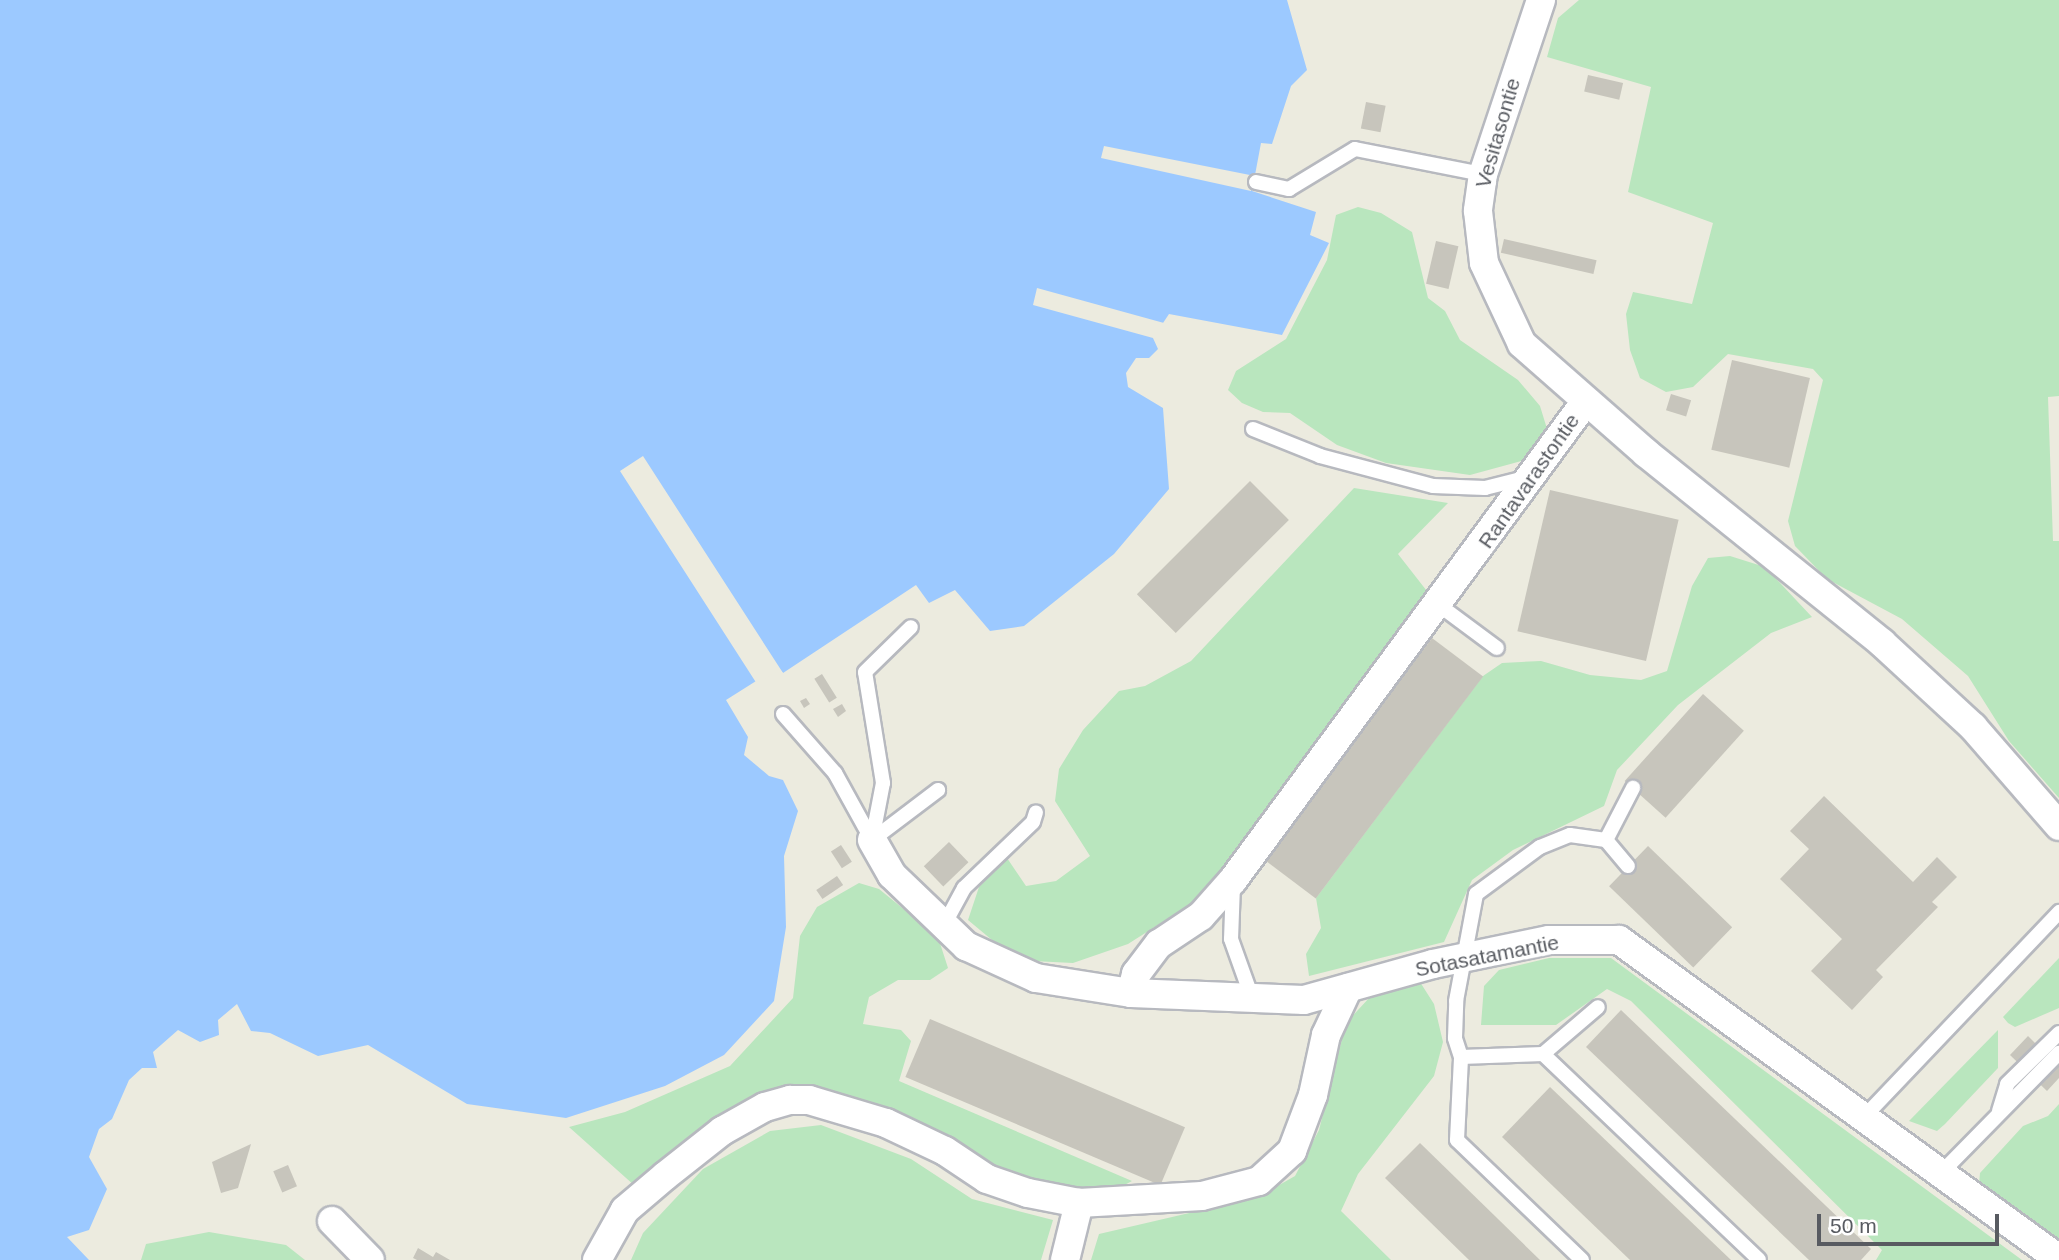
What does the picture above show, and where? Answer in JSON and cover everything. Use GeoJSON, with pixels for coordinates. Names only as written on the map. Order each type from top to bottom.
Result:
{"type":"FeatureCollection","features":[{"type":"Feature","properties":{"kind":"street","name":"Vesitasontie"},"geometry":{"type":"LineString","coordinates":[[1541,0],[1483,174],[1478,211],[1484,262],[1497,297],[1522,344],[1586,401]]}},
{"type":"Feature","properties":{"kind":"street","name":"Rantavarastontie"},"geometry":{"type":"LineString","coordinates":[[1131,993],[1136,974],[1159,944],[1201,916],[1233,880],[1439,605],[1586,401],[1882,643],[1973,727],[2059,826]]}},
{"type":"Feature","properties":{"kind":"street","name":"Sotasatamantie"},"geometry":{"type":"LineString","coordinates":[[872,840],[892,875],[966,946],[1036,978],[1131,993],[1251,995],[1304,1000],[1468,957],[1549,940],[1619,940],[2059,1259]]}},
{"type":"Feature","properties":{"kind":"street"},"geometry":{"type":"LineString","coordinates":[[597,1260],[625,1210],[655,1184],[722,1131],[765,1107],[790,1100],[809,1100],[886,1123],[945,1151],[987,1179],[1028,1194],[1079,1203],[1202,1196],[1259,1181],[1292,1152],[1313,1095],[1326,1035],[1348,988]]}},
{"type":"Feature","properties":{"kind":"street"},"geometry":{"type":"LineString","coordinates":[[1065,1260],[1079,1203]]}},
{"type":"Feature","properties":{"kind":"street"},"geometry":{"type":"LineString","coordinates":[[332,1221],[370,1260]]}},
{"type":"Feature","properties":{"kind":"lane"},"geometry":{"type":"LineString","coordinates":[[1256,182],[1289,189],[1355,149],[1483,174]]}},
{"type":"Feature","properties":{"kind":"lane"},"geometry":{"type":"LineString","coordinates":[[1253,429],[1320,456],[1433,486],[1485,488],[1532,477]]}},
{"type":"Feature","properties":{"kind":"lane"},"geometry":{"type":"LineString","coordinates":[[1439,605],[1497,648]]}},
{"type":"Feature","properties":{"kind":"lane"},"geometry":{"type":"LineString","coordinates":[[872,840],[883,783],[865,672],[911,627]]}},
{"type":"Feature","properties":{"kind":"lane"},"geometry":{"type":"LineString","coordinates":[[783,714],[835,773],[872,840]]}},
{"type":"Feature","properties":{"kind":"lane"},"geometry":{"type":"LineString","coordinates":[[1606,840],[1633,788]]}},
{"type":"Feature","properties":{"kind":"lane"},"geometry":{"type":"LineString","coordinates":[[872,840],[938,790]]}},
{"type":"Feature","properties":{"kind":"lane"},"geometry":{"type":"LineString","coordinates":[[944,925],[964,888],[1034,822],[1037,812]]}},
{"type":"Feature","properties":{"kind":"lane"},"geometry":{"type":"LineString","coordinates":[[1582,1260],[1457,1140],[1461,1057],[1455,1038],[1456,1001],[1468,957],[1469,918],[1476,894],[1540,847],[1570,835],[1606,840],[1628,866]]}},
{"type":"Feature","properties":{"kind":"lane"},"geometry":{"type":"LineString","coordinates":[[1233,880],[1231,939],[1251,995]]}},
{"type":"Feature","properties":{"kind":"lane"},"geometry":{"type":"LineString","coordinates":[[1865,1116],[2059,912]]}},
{"type":"Feature","properties":{"kind":"lane"},"geometry":{"type":"LineString","coordinates":[[1461,1057],[1543,1054],[1598,1007]]}},
{"type":"Feature","properties":{"kind":"lane"},"geometry":{"type":"LineString","coordinates":[[1998,1115],[2007,1084],[2059,1033]]}},
{"type":"Feature","properties":{"kind":"lane"},"geometry":{"type":"LineString","coordinates":[[1940,1174],[2059,1053]]}},
{"type":"Feature","properties":{"kind":"lane"},"geometry":{"type":"LineString","coordinates":[[1543,1054],[1759,1260]]}},
{"type":"Feature","properties":{"kind":"green space"},"geometry":{"type":"Polygon","coordinates":[[[1579,0],[2059,0],[2059,396],[2048,397],[2053,541],[2059,541],[2059,798],[2009,741],[1968,676],[1902,619],[1827,579],[1795,546],[1788,521],[1823,380],[1813,369],[1728,354],[1693,387],[1666,392],[1640,378],[1630,350],[1626,314],[1633,292],[1692,304],[1713,223],[1628,192],[1651,87],[1547,57],[1558,18],[1579,0]]]}},
{"type":"Feature","properties":{"kind":"green space"},"geometry":{"type":"Polygon","coordinates":[[[1358,207],[1381,213],[1412,232],[1428,298],[1445,311],[1460,340],[1518,380],[1540,406],[1548,432],[1529,459],[1470,475],[1386,463],[1337,445],[1290,413],[1263,412],[1242,403],[1228,390],[1236,371],[1286,339],[1327,260],[1336,215],[1358,207]]]}},
{"type":"Feature","properties":{"kind":"green space"},"geometry":{"type":"Polygon","coordinates":[[[1354,488],[1448,503],[1398,554],[1430,595],[1241,849],[1197,900],[1128,944],[1073,963],[1033,961],[998,945],[968,920],[979,887],[1007,858],[1026,886],[1056,881],[1090,856],[1055,801],[1059,769],[1083,730],[1119,691],[1145,686],[1191,661],[1354,488]]]}},
{"type":"Feature","properties":{"kind":"green space"},"geometry":{"type":"Polygon","coordinates":[[[1730,556],[1765,567],[1812,617],[1771,633],[1678,705],[1617,770],[1604,806],[1513,850],[1472,880],[1444,942],[1309,976],[1306,954],[1321,928],[1316,898],[1483,676],[1502,663],[1541,661],[1590,675],[1641,680],[1667,671],[1692,586],[1708,558],[1730,556]]]}},
{"type":"Feature","properties":{"kind":"green space"},"geometry":{"type":"Polygon","coordinates":[[[859,883],[879,889],[938,937],[948,968],[930,980],[898,980],[869,997],[863,1024],[901,1030],[911,1041],[899,1081],[1132,1181],[1115,1190],[1063,1191],[1010,1177],[783,1088],[717,1117],[635,1186],[569,1127],[625,1112],[730,1066],[793,998],[800,936],[817,907],[859,883]]]}},
{"type":"Feature","properties":{"kind":"green space"},"geometry":{"type":"Polygon","coordinates":[[[1549,958],[1611,958],[2022,1260],[1876,1260],[1882,1250],[1631,1001],[1607,989],[1556,1025],[1481,1025],[1484,986],[1499,970],[1549,958]]]}},
{"type":"Feature","properties":{"kind":"green space"},"geometry":{"type":"Polygon","coordinates":[[[2059,958],[2059,1008],[2015,1027],[2008,1023],[2003,1017],[2059,958]]]}},
{"type":"Feature","properties":{"kind":"green space"},"geometry":{"type":"Polygon","coordinates":[[[1420,982],[1434,1004],[1443,1042],[1434,1076],[1358,1174],[1341,1211],[1391,1260],[1091,1260],[1099,1234],[1258,1197],[1295,1176],[1319,1130],[1346,1023],[1370,997],[1420,982]]]}},
{"type":"Feature","properties":{"kind":"green space"},"geometry":{"type":"Polygon","coordinates":[[[1998,1030],[1998,1068],[1945,1124],[1937,1131],[1909,1121],[1998,1030]]]}},
{"type":"Feature","properties":{"kind":"green space"},"geometry":{"type":"Polygon","coordinates":[[[2059,1104],[2059,1244],[1984,1193],[1979,1184],[1980,1173],[2023,1126],[2048,1116],[2059,1104]]]}},
{"type":"Feature","properties":{"kind":"green space"},"geometry":{"type":"Polygon","coordinates":[[[821,1125],[911,1159],[972,1199],[1053,1220],[1041,1260],[631,1260],[643,1233],[703,1169],[770,1131],[821,1125]]]}},
{"type":"Feature","properties":{"kind":"green space"},"geometry":{"type":"Polygon","coordinates":[[[209,1232],[286,1245],[305,1260],[141,1260],[146,1244],[209,1232]]]}},
{"type":"Feature","properties":{"kind":"water"},"geometry":{"type":"Polygon","coordinates":[[[0,0],[1287,0],[1307,70],[1291,86],[1272,144],[1261,143],[1252,191],[1316,212],[1310,235],[1329,243],[1282,335],[1169,314],[1153,338],[1158,349],[1149,358],[1136,358],[1126,373],[1128,387],[1163,408],[1169,489],[1114,554],[1024,626],[990,631],[955,590],[929,603],[916,585],[783,673],[778,667],[726,700],[748,737],[744,755],[769,776],[783,780],[798,811],[784,856],[786,927],[774,1001],[724,1055],[665,1086],[566,1118],[467,1104],[368,1045],[318,1056],[270,1033],[251,1031],[237,1004],[218,1020],[219,1035],[200,1042],[178,1030],[153,1052],[157,1068],[142,1068],[129,1080],[112,1119],[99,1129],[89,1157],[107,1189],[89,1230],[67,1237],[89,1260],[0,1260],[0,0]]]}},
{"type":"Feature","properties":{"kind":"pier"},"geometry":{"type":"Polygon","coordinates":[[[1104,146],[1255,176],[1251,191],[1101,158],[1104,146]]]}},
{"type":"Feature","properties":{"kind":"pier"},"geometry":{"type":"Polygon","coordinates":[[[1037,288],[1167,324],[1158,340],[1033,305],[1037,288]]]}},
{"type":"Feature","properties":{"kind":"pier"},"geometry":{"type":"Polygon","coordinates":[[[643,456],[785,676],[777,671],[757,684],[620,471],[643,456]]]}},
{"type":"Feature","properties":{"kind":"building"},"geometry":{"type":"Polygon","coordinates":[[[1588,75],[1623,83],[1619,100],[1584,92],[1588,75]]]}},
{"type":"Feature","properties":{"kind":"building"},"geometry":{"type":"Polygon","coordinates":[[[1366,102],[1386,106],[1380,132],[1361,129],[1366,102]]]}},
{"type":"Feature","properties":{"kind":"building"},"geometry":{"type":"Polygon","coordinates":[[[1504,239],[1597,260],[1593,274],[1501,253],[1504,239]]]}},
{"type":"Feature","properties":{"kind":"building"},"geometry":{"type":"Polygon","coordinates":[[[1436,241],[1458,246],[1449,289],[1426,284],[1436,241]]]}},
{"type":"Feature","properties":{"kind":"building"},"geometry":{"type":"Polygon","coordinates":[[[1732,360],[1810,378],[1789,468],[1711,450],[1732,360]]]}},
{"type":"Feature","properties":{"kind":"building"},"geometry":{"type":"Polygon","coordinates":[[[1671,394],[1691,400],[1686,416],[1666,410],[1671,394]]]}},
{"type":"Feature","properties":{"kind":"building"},"geometry":{"type":"Polygon","coordinates":[[[1250,481],[1289,520],[1176,633],[1137,594],[1250,481]]]}},
{"type":"Feature","properties":{"kind":"building"},"geometry":{"type":"Polygon","coordinates":[[[1550,490],[1679,520],[1646,661],[1517,631],[1550,490]]]}},
{"type":"Feature","properties":{"kind":"building"},"geometry":{"type":"Polygon","coordinates":[[[1432,638],[1483,677],[1316,899],[1265,860],[1432,638]]]}},
{"type":"Feature","properties":{"kind":"building"},"geometry":{"type":"Polygon","coordinates":[[[822,674],[837,698],[829,703],[814,679],[822,674]]]}},
{"type":"Feature","properties":{"kind":"building"},"geometry":{"type":"Polygon","coordinates":[[[1703,694],[1744,731],[1666,818],[1625,781],[1703,694]]]}},
{"type":"Feature","properties":{"kind":"building"},"geometry":{"type":"Polygon","coordinates":[[[806,698],[810,704],[804,708],[800,701],[806,698]]]}},
{"type":"Feature","properties":{"kind":"building"},"geometry":{"type":"Polygon","coordinates":[[[842,704],[846,711],[838,717],[833,709],[842,704]]]}},
{"type":"Feature","properties":{"kind":"building"},"geometry":{"type":"Polygon","coordinates":[[[1824,796],[1913,882],[1937,857],[1957,877],[1932,902],[1938,907],[1876,970],[1883,977],[1852,1010],[1811,971],[1842,939],[1780,879],[1809,849],[1790,831],[1824,796]]]}},
{"type":"Feature","properties":{"kind":"building"},"geometry":{"type":"Polygon","coordinates":[[[949,842],[968,862],[943,886],[924,866],[949,842]]]}},
{"type":"Feature","properties":{"kind":"building"},"geometry":{"type":"Polygon","coordinates":[[[841,845],[852,862],[842,868],[831,852],[841,845]]]}},
{"type":"Feature","properties":{"kind":"building"},"geometry":{"type":"Polygon","coordinates":[[[1648,846],[1732,927],[1693,968],[1609,886],[1648,846]]]}},
{"type":"Feature","properties":{"kind":"building"},"geometry":{"type":"Polygon","coordinates":[[[837,876],[843,885],[822,899],[816,890],[837,876]]]}},
{"type":"Feature","properties":{"kind":"building"},"geometry":{"type":"Polygon","coordinates":[[[1621,1010],[1871,1249],[1861,1260],[1809,1260],[1586,1047],[1621,1010]]]}},
{"type":"Feature","properties":{"kind":"building"},"geometry":{"type":"Polygon","coordinates":[[[930,1019],[1185,1127],[1160,1185],[905,1077],[930,1019]]]}},
{"type":"Feature","properties":{"kind":"building"},"geometry":{"type":"Polygon","coordinates":[[[2028,1036],[2059,1067],[2059,1078],[2047,1091],[2010,1055],[2028,1036]]]}},
{"type":"Feature","properties":{"kind":"building"},"geometry":{"type":"Polygon","coordinates":[[[1550,1087],[1731,1260],[1630,1260],[1502,1137],[1550,1087]]]}},
{"type":"Feature","properties":{"kind":"building"},"geometry":{"type":"Polygon","coordinates":[[[1420,1143],[1540,1260],[1469,1260],[1385,1178],[1420,1143]]]}},
{"type":"Feature","properties":{"kind":"building"},"geometry":{"type":"Polygon","coordinates":[[[251,1144],[238,1188],[221,1193],[212,1162],[251,1144]]]}},
{"type":"Feature","properties":{"kind":"building"},"geometry":{"type":"Polygon","coordinates":[[[288,1165],[297,1186],[282,1192],[273,1171],[288,1165]]]}},
{"type":"Feature","properties":{"kind":"building"},"geometry":{"type":"Polygon","coordinates":[[[418,1248],[433,1257],[436,1252],[450,1260],[417,1260],[413,1258],[418,1248]]]}}]}
